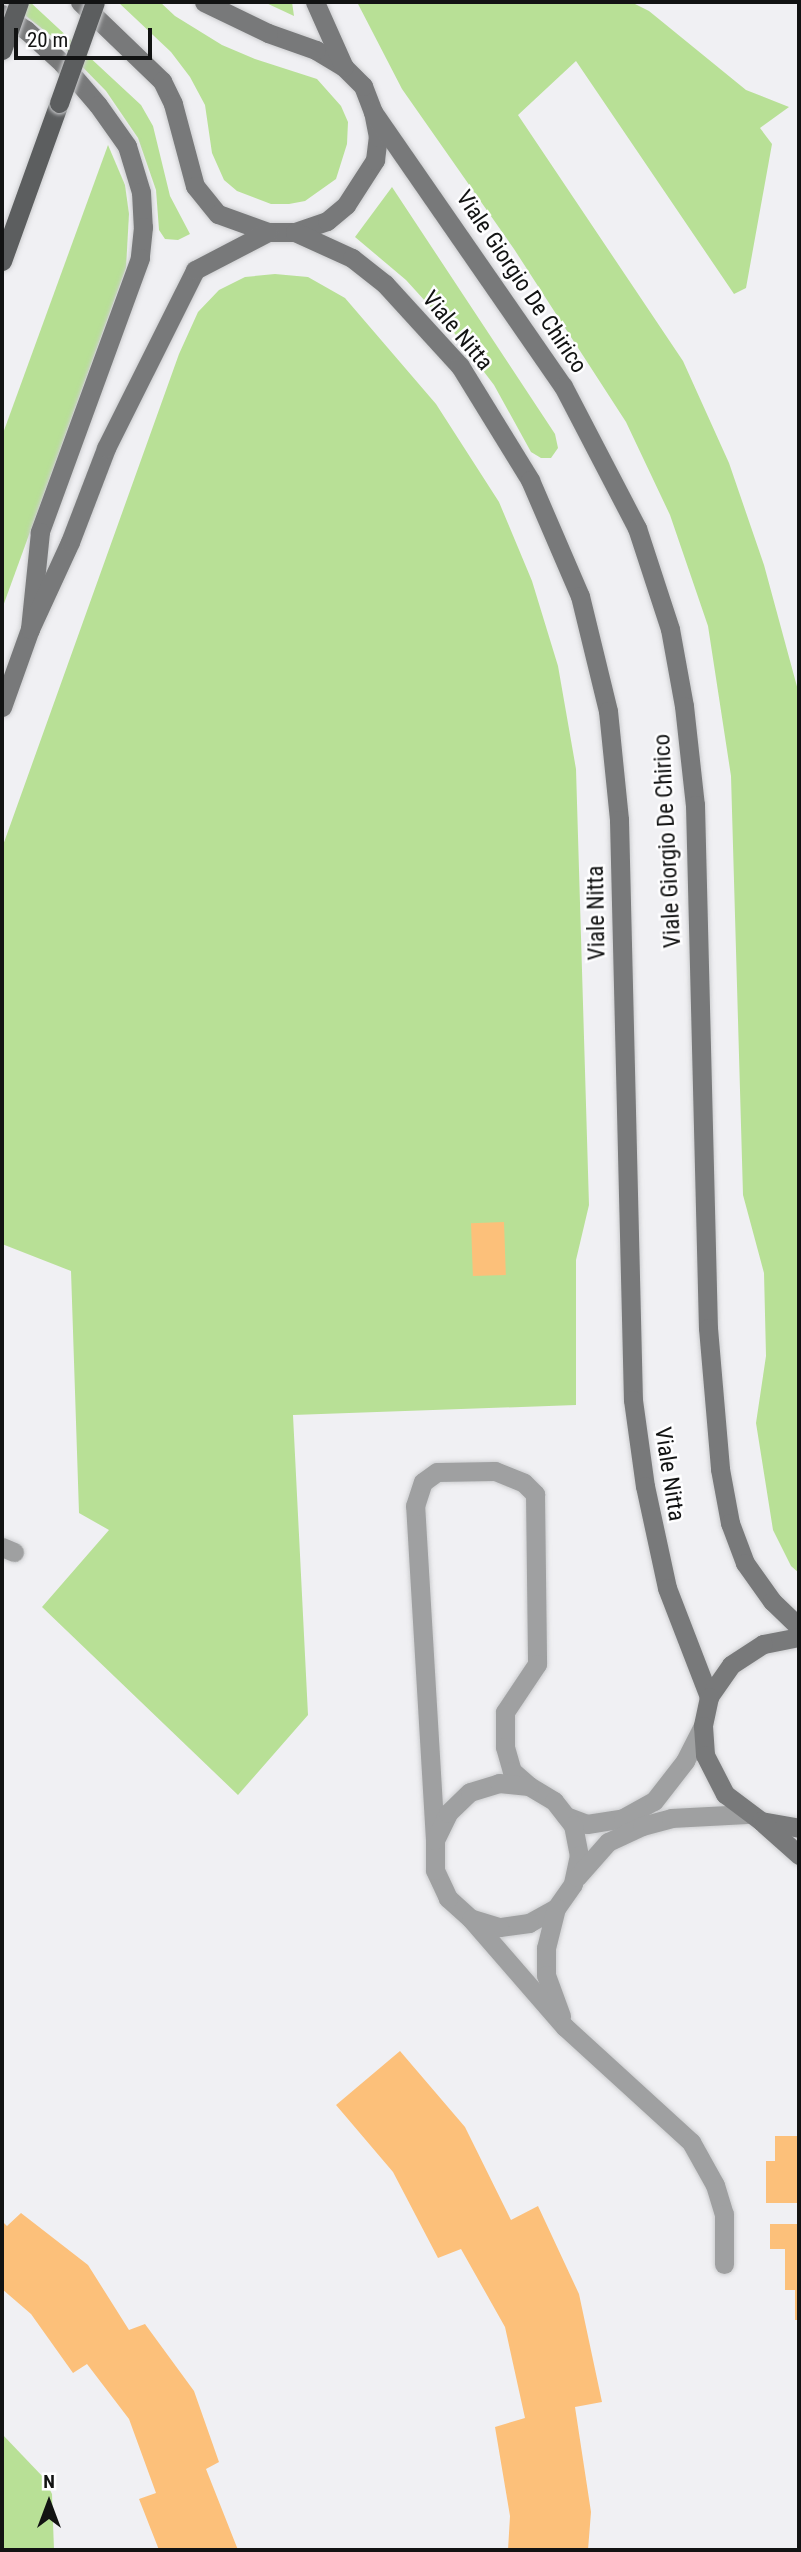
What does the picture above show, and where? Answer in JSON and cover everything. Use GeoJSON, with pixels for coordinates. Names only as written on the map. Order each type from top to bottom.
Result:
{"type":"FeatureCollection","features":[{"type":"Feature","properties":{"kind":"main road"},"geometry":{"type":"LineString","coordinates":[[2,50],[19,2]]}},
{"type":"Feature","properties":{"kind":"main road"},"geometry":{"type":"LineString","coordinates":[[80,2],[162,81],[173,104],[195,186],[218,214],[268,232],[295,232],[327,221],[346,205],[375,160],[378,137],[373,112],[363,86],[344,67],[316,50],[268,33],[205,2]]}},
{"type":"Feature","properties":{"kind":"main road"},"geometry":{"type":"LineString","coordinates":[[2,261],[96,2]]}},
{"type":"Feature","properties":{"kind":"main road"},"geometry":{"type":"LineString","coordinates":[[315,2],[344,67]]}},
{"type":"Feature","properties":{"kind":"main road"},"geometry":{"type":"LineString","coordinates":[[2,14],[26,30],[62,62],[99,105],[127,146],[141,192],[143,227],[140,258],[40,532],[30,629]]}},
{"type":"Feature","properties":{"kind":"main road","name":"Viale Giorgio De Chirico"},"geometry":{"type":"LineString","coordinates":[[373,112],[563,386],[637,528],[670,629],[684,706],[695,805],[708,1328],[719,1457],[730,1523],[745,1563],[772,1601],[799,1626]]}},
{"type":"Feature","properties":{"kind":"main road"},"geometry":{"type":"LineString","coordinates":[[2,707],[30,629],[70,541],[106,448],[195,270],[268,232]]}},
{"type":"Feature","properties":{"kind":"main road","name":"Viale Nitta"},"geometry":{"type":"LineString","coordinates":[[295,232],[352,258],[385,284],[460,366],[530,480],[580,596],[608,711],[619,820],[633,1400],[645,1486],[667,1588],[709,1698]]}},
{"type":"Feature","properties":{"kind":"main road"},"geometry":{"type":"LineString","coordinates":[[799,1637],[775,1640],[751,1649],[730,1665],[709,1698],[703,1726],[705,1755],[716,1782],[799,1855]]}},
{"type":"Feature","properties":{"kind":"main road"},"geometry":{"type":"LineString","coordinates":[[754,1817],[799,1828]]}},
{"type":"Feature","properties":{"kind":"street"},"geometry":{"type":"LineString","coordinates":[[573,1884],[579,1854],[573,1825],[554,1801],[529,1786],[512,1771],[505,1748],[505,1712],[537,1664],[535,1494],[524,1483],[495,1471],[437,1472],[423,1482],[415,1506],[435,1870],[448,1898],[470,1918],[565,2027],[691,2142],[715,2185],[724,2214],[724,2264]]}},
{"type":"Feature","properties":{"kind":"street"},"geometry":{"type":"LineString","coordinates":[[566,1816],[587,1824],[623,1818],[654,1801],[685,1760],[703,1726]]}},
{"type":"Feature","properties":{"kind":"street"},"geometry":{"type":"LineString","coordinates":[[435,1840],[448,1813],[470,1792],[499,1783],[529,1786]]}},
{"type":"Feature","properties":{"kind":"street"},"geometry":{"type":"LineString","coordinates":[[565,2027],[546,1975],[546,1948],[556,1908],[587,1862],[608,1842],[642,1826],[671,1818],[754,1817]]}},
{"type":"Feature","properties":{"kind":"street"},"geometry":{"type":"LineString","coordinates":[[470,1918],[499,1927],[529,1923],[556,1908]]}},
{"type":"Feature","properties":{"kind":"green space"},"geometry":{"type":"Polygon","coordinates":[[[8,2],[30,2],[141,105],[153,126],[170,196],[190,234],[178,240],[165,239],[159,230],[156,190],[138,138],[106,91],[54,38],[8,2]]]}},
{"type":"Feature","properties":{"kind":"green space"},"geometry":{"type":"Polygon","coordinates":[[[118,2],[160,2],[175,16],[222,45],[317,79],[341,106],[348,122],[347,144],[336,179],[305,201],[289,204],[271,204],[237,191],[224,180],[212,153],[205,105],[190,77],[171,52],[118,2]]]}},
{"type":"Feature","properties":{"kind":"green space"},"geometry":{"type":"Polygon","coordinates":[[[264,2],[292,2],[294,16],[264,2]]]}},
{"type":"Feature","properties":{"kind":"green space"},"geometry":{"type":"Polygon","coordinates":[[[357,2],[631,2],[649,11],[746,90],[789,107],[760,128],[772,144],[746,288],[734,294],[576,61],[518,115],[683,361],[729,463],[764,565],[799,694],[799,1573],[791,1566],[773,1530],[756,1423],[766,1356],[764,1273],[743,1195],[731,776],[708,626],[670,515],[626,422],[514,249],[402,89],[357,2]]]}},
{"type":"Feature","properties":{"kind":"green space"},"geometry":{"type":"Polygon","coordinates":[[[108,145],[125,185],[129,214],[126,268],[2,609],[2,436],[108,145]]]}},
{"type":"Feature","properties":{"kind":"green space"},"geometry":{"type":"Polygon","coordinates":[[[392,187],[555,434],[558,448],[551,458],[541,458],[531,452],[494,385],[456,335],[406,280],[355,237],[392,187]]]}},
{"type":"Feature","properties":{"kind":"green space"},"geometry":{"type":"Polygon","coordinates":[[[275,274],[308,277],[345,298],[436,404],[499,502],[532,581],[558,666],[576,769],[589,1205],[576,1260],[576,1405],[293,1415],[308,1715],[238,1795],[42,1607],[109,1530],[79,1513],[71,1271],[2,1244],[2,848],[179,354],[198,312],[219,290],[245,277],[275,274]]]}},
{"type":"Feature","properties":{"kind":"green space"},"geometry":{"type":"Polygon","coordinates":[[[2,2434],[44,2478],[52,2494],[54,2550],[2,2550],[2,2434]]]}},
{"type":"Feature","properties":{"kind":"building"},"geometry":{"type":"Polygon","coordinates":[[[504,1222],[506,1275],[473,1276],[471,1223],[504,1222]]]}},
{"type":"Feature","properties":{"kind":"building"},"geometry":{"type":"Polygon","coordinates":[[[400,2051],[465,2127],[511,2220],[538,2206],[579,2294],[602,2402],[575,2407],[591,2512],[588,2550],[508,2550],[510,2516],[495,2427],[525,2418],[505,2327],[461,2249],[438,2258],[393,2172],[336,2105],[400,2051]]]}},
{"type":"Feature","properties":{"kind":"building"},"geometry":{"type":"Polygon","coordinates":[[[775,2136],[799,2136],[799,2203],[766,2203],[766,2161],[775,2161],[775,2136]]]}},
{"type":"Feature","properties":{"kind":"building"},"geometry":{"type":"Polygon","coordinates":[[[21,2213],[88,2265],[129,2330],[145,2324],[194,2391],[219,2462],[206,2469],[238,2550],[159,2550],[139,2499],[156,2493],[129,2419],[87,2364],[73,2373],[31,2314],[2,2289],[2,2221],[7,2226],[21,2213]]]}},
{"type":"Feature","properties":{"kind":"building"},"geometry":{"type":"Polygon","coordinates":[[[770,2224],[799,2224],[799,2320],[795,2320],[795,2290],[785,2290],[785,2249],[770,2249],[770,2224]]]}}]}
